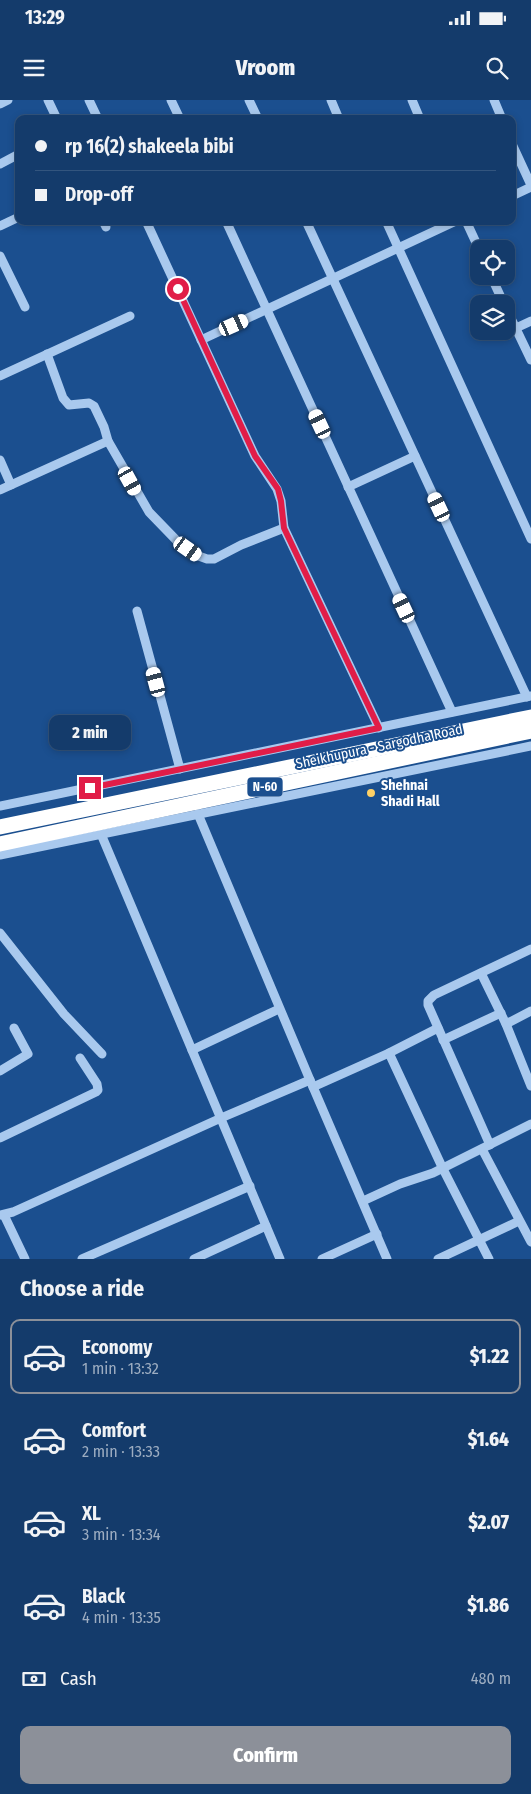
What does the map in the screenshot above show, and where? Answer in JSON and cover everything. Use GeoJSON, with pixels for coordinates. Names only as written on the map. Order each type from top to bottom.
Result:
{"type":"FeatureCollection","features":[{"type":"Feature","properties":{"kind":"highway","name":"Sheikhupura - Sargodha Road"},"geometry":{"type":"LineString","coordinates":[[0,827],[531,717]]}},
{"type":"Feature","properties":{"kind":"highway","name":"Sheikhupura - Sargodha Road"},"geometry":{"type":"LineString","coordinates":[[0,844],[531,731]]}},
{"type":"Feature","properties":{"kind":"street"},"geometry":{"type":"LineString","coordinates":[[0,104],[8,100]]}},
{"type":"Feature","properties":{"kind":"street"},"geometry":{"type":"LineString","coordinates":[[48,100],[55,115]]}},
{"type":"Feature","properties":{"kind":"street"},"geometry":{"type":"LineString","coordinates":[[89,100],[96,115]]}},
{"type":"Feature","properties":{"kind":"street"},"geometry":{"type":"LineString","coordinates":[[171,100],[178,115]]}},
{"type":"Feature","properties":{"kind":"street"},"geometry":{"type":"LineString","coordinates":[[249,100],[256,115]]}},
{"type":"Feature","properties":{"kind":"street"},"geometry":{"type":"LineString","coordinates":[[331,100],[337,115]]}},
{"type":"Feature","properties":{"kind":"street"},"geometry":{"type":"LineString","coordinates":[[412,100],[418,115]]}},
{"type":"Feature","properties":{"kind":"street"},"geometry":{"type":"LineString","coordinates":[[494,100],[500,115]]}},
{"type":"Feature","properties":{"kind":"street"},"geometry":{"type":"LineString","coordinates":[[516,153],[531,186],[516,194]]}},
{"type":"Feature","properties":{"kind":"street"},"geometry":{"type":"LineString","coordinates":[[0,164],[15,156]]}},
{"type":"Feature","properties":{"kind":"street"},"geometry":{"type":"LineString","coordinates":[[0,226],[15,219]]}},
{"type":"Feature","properties":{"kind":"street"},"geometry":{"type":"LineString","coordinates":[[148,225],[255,456],[278,489],[284,528],[379,728]]}},
{"type":"Feature","properties":{"kind":"street"},"geometry":{"type":"LineString","coordinates":[[228,225],[452,712]]}},
{"type":"Feature","properties":{"kind":"street"},"geometry":{"type":"LineString","coordinates":[[0,806],[529,696],[308,225]]}},
{"type":"Feature","properties":{"kind":"street"},"geometry":{"type":"LineString","coordinates":[[388,225],[530,533]]}},
{"type":"Feature","properties":{"kind":"street"},"geometry":{"type":"LineString","coordinates":[[201,340],[447,225]]}},
{"type":"Feature","properties":{"kind":"street"},"geometry":{"type":"LineString","coordinates":[[468,225],[475,240]]}},
{"type":"Feature","properties":{"kind":"street"},"geometry":{"type":"LineString","coordinates":[[0,256],[25,307]]}},
{"type":"Feature","properties":{"kind":"street"},"geometry":{"type":"LineString","coordinates":[[0,376],[130,316]]}},
{"type":"Feature","properties":{"kind":"street"},"geometry":{"type":"LineString","coordinates":[[531,321],[516,328],[531,360]]}},
{"type":"Feature","properties":{"kind":"street"},"geometry":{"type":"LineString","coordinates":[[47,354],[63,398],[70,405],[88,403],[94,406],[104,426],[108,441],[149,512],[180,544],[196,555],[207,559],[214,559],[240,545],[284,528]]}},
{"type":"Feature","properties":{"kind":"street"},"geometry":{"type":"LineString","coordinates":[[0,490],[108,441]]}},
{"type":"Feature","properties":{"kind":"street"},"geometry":{"type":"LineString","coordinates":[[348,487],[415,456]]}},
{"type":"Feature","properties":{"kind":"street"},"geometry":{"type":"LineString","coordinates":[[0,460],[11,485]]}},
{"type":"Feature","properties":{"kind":"street"},"geometry":{"type":"LineString","coordinates":[[137,611],[180,769]]}},
{"type":"Feature","properties":{"kind":"street"},"geometry":{"type":"LineString","coordinates":[[0,855],[531,746]]}},
{"type":"Feature","properties":{"kind":"street"},"geometry":{"type":"LineString","coordinates":[[198,814],[311,1084],[388,1259]]}},
{"type":"Feature","properties":{"kind":"street"},"geometry":{"type":"LineString","coordinates":[[101,834],[280,1259]]}},
{"type":"Feature","properties":{"kind":"street"},"geometry":{"type":"LineString","coordinates":[[0,933],[64,1014],[102,1054]]}},
{"type":"Feature","properties":{"kind":"street"},"geometry":{"type":"LineString","coordinates":[[531,949],[434,995],[428,1001],[486,1147],[519,1222],[531,1242]]}},
{"type":"Feature","properties":{"kind":"street"},"geometry":{"type":"LineString","coordinates":[[481,973],[506,1024],[531,1086]]}},
{"type":"Feature","properties":{"kind":"street"},"geometry":{"type":"LineString","coordinates":[[192,1050],[280,1009]]}},
{"type":"Feature","properties":{"kind":"street"},"geometry":{"type":"LineString","coordinates":[[506,1024],[531,1011]]}},
{"type":"Feature","properties":{"kind":"street"},"geometry":{"type":"LineString","coordinates":[[443,1040],[501,1013]]}},
{"type":"Feature","properties":{"kind":"street"},"geometry":{"type":"LineString","coordinates":[[0,1071],[28,1054],[14,1028]]}},
{"type":"Feature","properties":{"kind":"street"},"geometry":{"type":"LineString","coordinates":[[25,1259],[2,1215],[221,1118],[389,1053],[438,1028]]}},
{"type":"Feature","properties":{"kind":"street"},"geometry":{"type":"LineString","coordinates":[[389,1053],[443,1169],[489,1259]]}},
{"type":"Feature","properties":{"kind":"street"},"geometry":{"type":"LineString","coordinates":[[0,1138],[98,1090],[97,1084],[80,1058]]}},
{"type":"Feature","properties":{"kind":"street"},"geometry":{"type":"LineString","coordinates":[[363,1201],[400,1184],[443,1169],[531,1124]]}},
{"type":"Feature","properties":{"kind":"street"},"geometry":{"type":"LineString","coordinates":[[82,1259],[250,1186]]}},
{"type":"Feature","properties":{"kind":"street"},"geometry":{"type":"LineString","coordinates":[[438,1259],[519,1222]]}},
{"type":"Feature","properties":{"kind":"street"},"geometry":{"type":"LineString","coordinates":[[194,1259],[266,1226]]}},
{"type":"Feature","properties":{"kind":"street"},"geometry":{"type":"LineString","coordinates":[[322,1259],[377,1234]]}},
{"type":"Feature","properties":{"kind":"place","name":"Shehnai Shadi Hall"},"geometry":{"type":"Point","coordinates":[371,793]}},
{"type":"Feature","properties":{"kind":"route"},"geometry":{"type":"LineString","coordinates":[[90,788],[379,728],[284,528],[278,489],[255,456],[178,289]]}}]}
